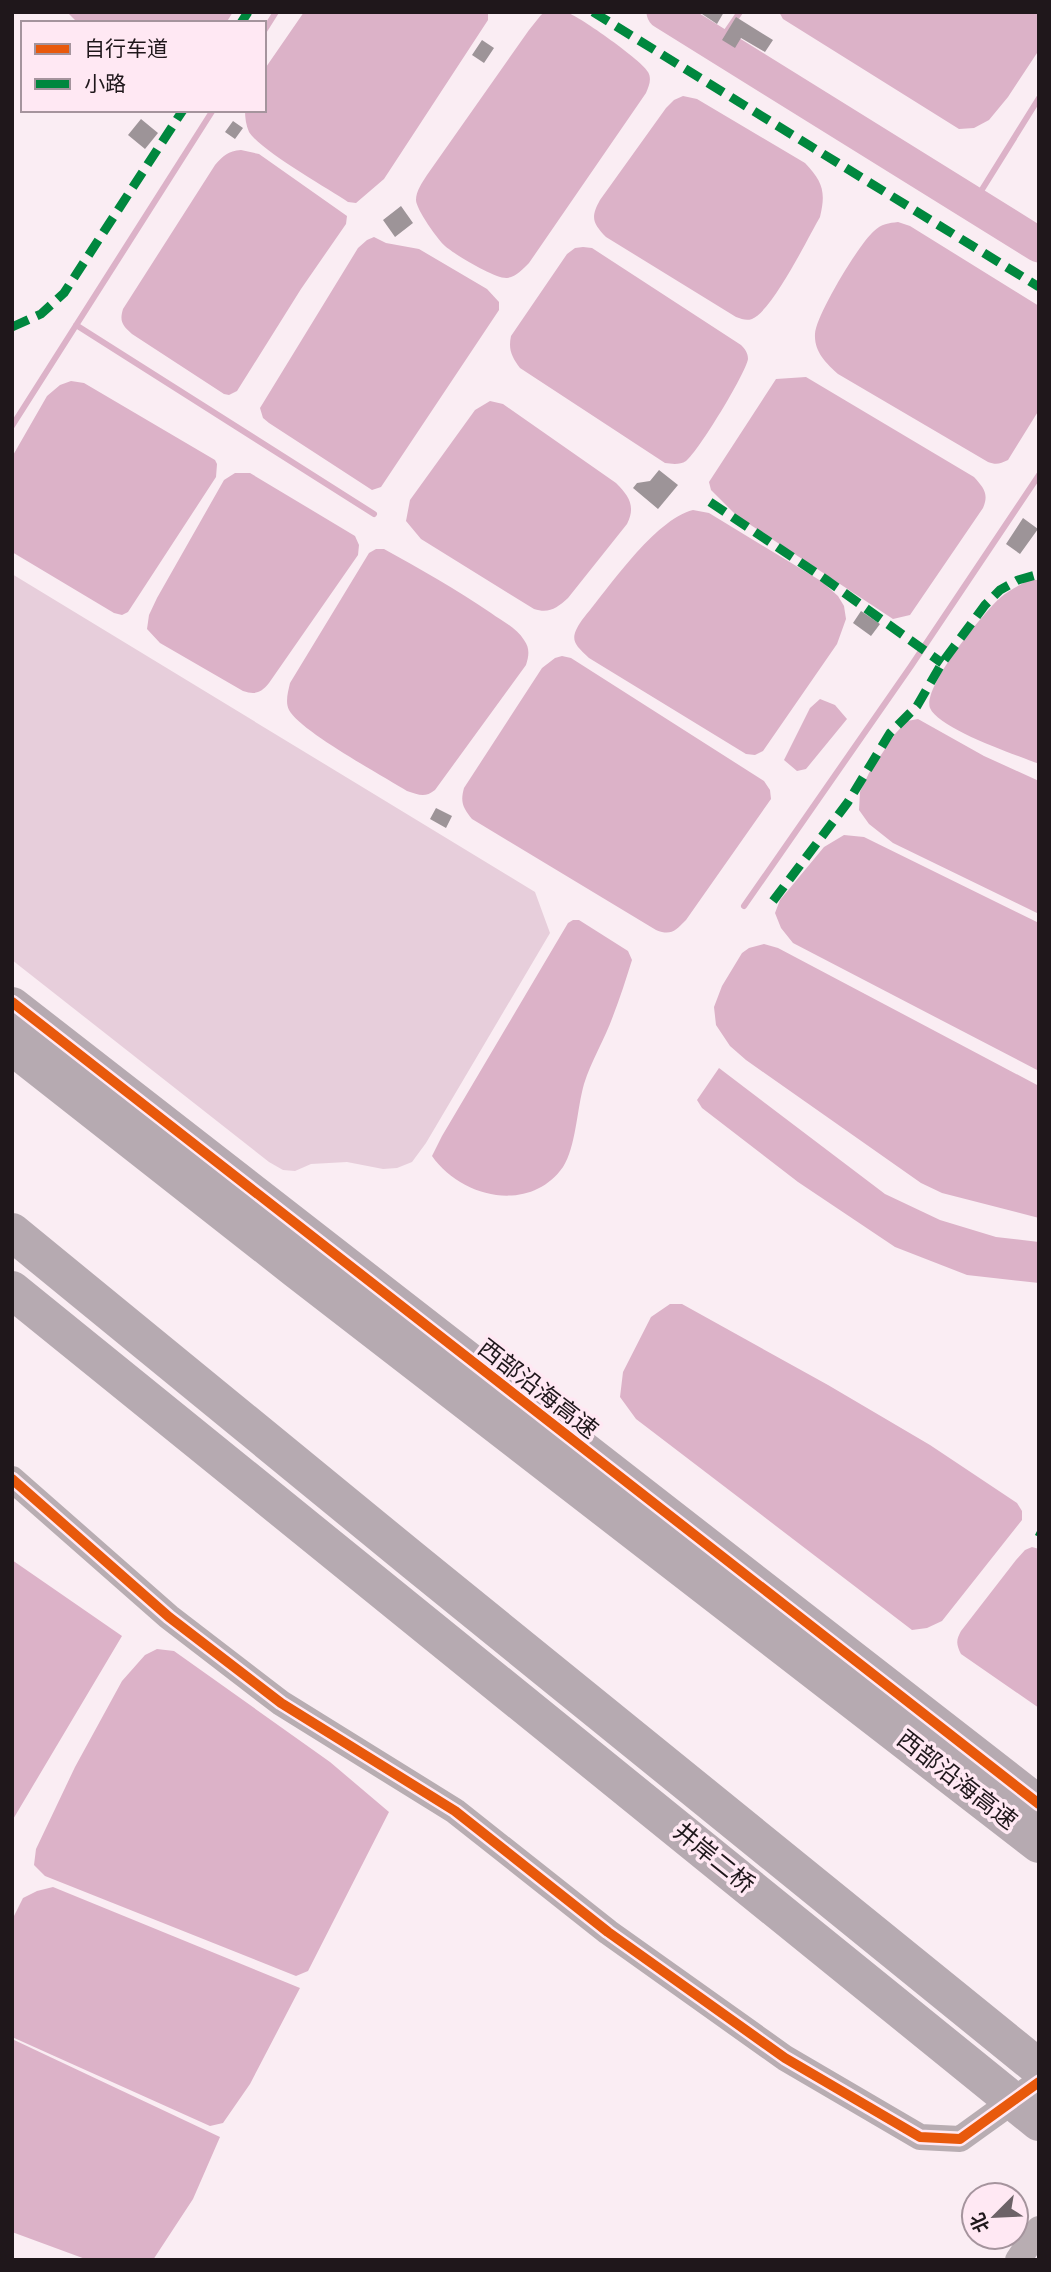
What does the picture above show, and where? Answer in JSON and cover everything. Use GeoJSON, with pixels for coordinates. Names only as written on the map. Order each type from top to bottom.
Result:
{"type":"FeatureCollection","features":[{"type":"Feature","properties":{"kind":"highway","name":"西部沿海高速"},"geometry":{"type":"LineString","coordinates":[[12,1004],[1039,1805]]}},
{"type":"Feature","properties":{"kind":"highway","name":"西部沿海高速"},"geometry":{"type":"LineString","coordinates":[[12,1046],[1039,1844]]}},
{"type":"Feature","properties":{"kind":"highway","name":"井岸二桥"},"geometry":{"type":"LineString","coordinates":[[12,1232],[1039,2068]]}},
{"type":"Feature","properties":{"kind":"highway","name":"井岸二桥"},"geometry":{"type":"LineString","coordinates":[[12,1290],[1039,2122]]}},
{"type":"Feature","properties":{"kind":"street"},"geometry":{"type":"LineString","coordinates":[[12,1479],[169,1617],[281,1703],[455,1811],[608,1932],[785,2059],[920,2137],[960,2139],[1039,2082]]}},
{"type":"Feature","properties":{"kind":"street"},"geometry":{"type":"LineString","coordinates":[[1017,2260],[1039,2229]]}},
{"type":"Feature","properties":{"kind":"shaded area"},"geometry":{"type":"Polygon","coordinates":[[[67,12],[233,12],[227,21],[76,21],[67,12]]]}},
{"type":"Feature","properties":{"kind":"shaded area"},"geometry":{"type":"Polygon","coordinates":[[[304,12],[488,12],[488,20],[384,179],[356,203],[348,202],[266,149],[249,132],[245,112],[266,112],[266,67],[304,12]]]}},
{"type":"Feature","properties":{"kind":"shaded area"},"geometry":{"type":"Polygon","coordinates":[[[545,12],[568,13],[597,30],[644,67],[650,82],[646,93],[529,263],[507,278],[494,275],[445,246],[423,217],[416,197],[427,175],[529,30],[545,12]]]}},
{"type":"Feature","properties":{"kind":"shaded area"},"geometry":{"type":"Polygon","coordinates":[[[779,12],[1039,12],[1039,50],[989,120],[974,128],[959,129],[783,19],[779,12]]]}},
{"type":"Feature","properties":{"kind":"shaded area"},"geometry":{"type":"Polygon","coordinates":[[[683,96],[697,99],[805,163],[822,188],[820,217],[779,289],[752,319],[736,317],[606,237],[594,220],[600,200],[666,108],[683,96]]]}},
{"type":"Feature","properties":{"kind":"shaded area"},"geometry":{"type":"Polygon","coordinates":[[[241,150],[259,154],[347,216],[346,224],[301,289],[237,391],[229,395],[132,334],[124,326],[121,317],[123,309],[215,165],[226,154],[241,150]]]}},
{"type":"Feature","properties":{"kind":"shaded area"},"geometry":{"type":"Polygon","coordinates":[[[898,222],[910,226],[1039,306],[1039,410],[1008,460],[996,464],[988,462],[838,374],[819,352],[815,340],[817,325],[849,264],[867,238],[877,229],[885,224],[898,222]]]}},
{"type":"Feature","properties":{"kind":"shaded area"},"geometry":{"type":"Polygon","coordinates":[[[374,237],[386,243],[419,249],[487,289],[499,302],[499,310],[381,487],[372,490],[269,423],[263,418],[260,408],[358,248],[374,237]]]}},
{"type":"Feature","properties":{"kind":"shaded area"},"geometry":{"type":"Polygon","coordinates":[[[575,248],[592,248],[741,345],[747,353],[745,367],[731,395],[692,455],[684,462],[665,463],[520,368],[513,357],[510,349],[511,336],[567,254],[575,248]]]}},
{"type":"Feature","properties":{"kind":"shaded area"},"geometry":{"type":"Polygon","coordinates":[[[806,377],[974,477],[984,491],[986,499],[983,508],[910,615],[893,619],[737,516],[711,490],[709,482],[776,379],[806,377]]]}},
{"type":"Feature","properties":{"kind":"shaded area"},"geometry":{"type":"Polygon","coordinates":[[[71,381],[84,383],[215,460],[217,464],[216,477],[128,612],[122,615],[114,613],[12,552],[12,457],[47,396],[60,385],[71,381]]]}},
{"type":"Feature","properties":{"kind":"shaded area"},"geometry":{"type":"Polygon","coordinates":[[[490,401],[503,404],[616,483],[630,502],[631,512],[627,524],[568,598],[548,610],[534,609],[421,539],[406,521],[410,500],[475,410],[490,401]]]}},
{"type":"Feature","properties":{"kind":"shaded area"},"geometry":{"type":"Polygon","coordinates":[[[235,473],[250,473],[355,536],[359,545],[358,555],[269,683],[254,693],[243,691],[160,643],[147,629],[149,615],[157,598],[224,480],[235,473]]]}},
{"type":"Feature","properties":{"kind":"shaded area"},"geometry":{"type":"Polygon","coordinates":[[[693,510],[709,513],[821,581],[838,596],[844,606],[846,619],[837,644],[763,751],[755,755],[746,754],[589,658],[576,644],[575,632],[582,620],[633,557],[663,527],[678,516],[693,510]]]}},
{"type":"Feature","properties":{"kind":"shaded area"},"geometry":{"type":"Polygon","coordinates":[[[384,549],[478,604],[517,632],[528,649],[526,665],[435,790],[425,795],[407,791],[343,753],[296,719],[288,707],[290,683],[369,553],[384,549]]]}},
{"type":"Feature","properties":{"kind":"shaded area"},"geometry":{"type":"Polygon","coordinates":[[[12,574],[535,892],[550,933],[426,1143],[412,1162],[397,1168],[383,1169],[347,1162],[311,1164],[295,1171],[283,1170],[269,1162],[12,960],[12,574]]]}},
{"type":"Feature","properties":{"kind":"shaded area"},"geometry":{"type":"Polygon","coordinates":[[[1029,580],[1039,580],[1039,764],[962,733],[936,716],[930,708],[935,684],[969,633],[1001,597],[1029,580]]]}},
{"type":"Feature","properties":{"kind":"shaded area"},"geometry":{"type":"Polygon","coordinates":[[[562,656],[571,658],[764,781],[770,790],[771,799],[686,920],[672,931],[665,933],[656,930],[472,819],[464,808],[464,788],[542,668],[562,656]]]}},
{"type":"Feature","properties":{"kind":"shaded area"},"geometry":{"type":"Polygon","coordinates":[[[820,699],[835,705],[847,719],[806,769],[797,771],[784,760],[810,708],[820,699]]]}},
{"type":"Feature","properties":{"kind":"shaded area"},"geometry":{"type":"Polygon","coordinates":[[[918,719],[984,756],[1039,781],[1039,914],[893,843],[869,824],[859,810],[860,792],[869,773],[895,734],[907,721],[918,719]]]}},
{"type":"Feature","properties":{"kind":"shaded area"},"geometry":{"type":"Polygon","coordinates":[[[844,835],[864,837],[1039,923],[1039,1071],[793,943],[781,928],[775,913],[780,900],[824,847],[844,835]]]}},
{"type":"Feature","properties":{"kind":"shaded area"},"geometry":{"type":"Polygon","coordinates":[[[579,920],[628,951],[632,960],[610,1025],[584,1084],[571,1149],[563,1167],[549,1182],[533,1191],[496,1195],[477,1190],[460,1182],[432,1156],[568,923],[579,920]]]}},
{"type":"Feature","properties":{"kind":"shaded area"},"geometry":{"type":"Polygon","coordinates":[[[764,944],[778,948],[1039,1086],[1039,1218],[942,1193],[921,1183],[730,1046],[716,1025],[714,1007],[722,986],[742,953],[764,944]]]}},
{"type":"Feature","properties":{"kind":"shaded area"},"geometry":{"type":"Polygon","coordinates":[[[719,1068],[885,1194],[940,1220],[996,1237],[1039,1242],[1039,1283],[967,1275],[895,1247],[798,1182],[702,1108],[697,1100],[719,1068]]]}},
{"type":"Feature","properties":{"kind":"shaded area"},"geometry":{"type":"Polygon","coordinates":[[[670,1304],[682,1304],[828,1385],[930,1445],[1017,1503],[1022,1511],[1022,1520],[942,1621],[927,1628],[912,1630],[636,1419],[620,1397],[623,1372],[651,1317],[670,1304]]]}},
{"type":"Feature","properties":{"kind":"shaded area"},"geometry":{"type":"Polygon","coordinates":[[[1032,1547],[1039,1549],[1039,1708],[961,1654],[957,1642],[961,1631],[1016,1560],[1032,1547]]]}},
{"type":"Feature","properties":{"kind":"shaded area"},"geometry":{"type":"Polygon","coordinates":[[[12,1560],[122,1636],[12,1821],[12,1560]]]}},
{"type":"Feature","properties":{"kind":"shaded area"},"geometry":{"type":"Polygon","coordinates":[[[157,1649],[174,1651],[330,1762],[389,1812],[308,1971],[296,1976],[45,1876],[34,1865],[36,1849],[75,1767],[122,1681],[145,1655],[157,1649]]]}},
{"type":"Feature","properties":{"kind":"shaded area"},"geometry":{"type":"Polygon","coordinates":[[[53,1887],[300,1988],[250,2084],[223,2123],[210,2126],[12,2037],[12,1920],[23,1898],[53,1887]]]}},
{"type":"Feature","properties":{"kind":"shaded area"},"geometry":{"type":"Polygon","coordinates":[[[12,2039],[220,2137],[193,2199],[153,2260],[88,2260],[12,2232],[12,2039]]]}},
{"type":"Feature","properties":{"kind":"building"},"geometry":{"type":"Polygon","coordinates":[[[699,12],[724,12],[717,24],[699,12]]]}},
{"type":"Feature","properties":{"kind":"building"},"geometry":{"type":"Polygon","coordinates":[[[736,17],[773,40],[765,52],[741,38],[735,48],[722,40],[736,17]]]}},
{"type":"Feature","properties":{"kind":"building"},"geometry":{"type":"Polygon","coordinates":[[[482,40],[494,48],[484,63],[472,55],[482,40]]]}},
{"type":"Feature","properties":{"kind":"building"},"geometry":{"type":"Polygon","coordinates":[[[141,119],[158,133],[145,149],[128,135],[141,119]]]}},
{"type":"Feature","properties":{"kind":"building"},"geometry":{"type":"Polygon","coordinates":[[[233,121],[243,128],[235,139],[225,132],[233,121]]]}},
{"type":"Feature","properties":{"kind":"building"},"geometry":{"type":"Polygon","coordinates":[[[401,206],[413,223],[395,237],[383,220],[401,206]]]}},
{"type":"Feature","properties":{"kind":"building"},"geometry":{"type":"Polygon","coordinates":[[[659,470],[678,485],[658,509],[633,488],[637,483],[650,481],[659,470]]]}},
{"type":"Feature","properties":{"kind":"building"},"geometry":{"type":"Polygon","coordinates":[[[1023,518],[1038,529],[1020,554],[1006,544],[1023,518]]]}},
{"type":"Feature","properties":{"kind":"building"},"geometry":{"type":"Polygon","coordinates":[[[861,611],[880,624],[871,636],[853,623],[861,611]]]}},
{"type":"Feature","properties":{"kind":"building"},"geometry":{"type":"Polygon","coordinates":[[[436,808],[452,816],[446,828],[430,819],[436,808]]]}},
{"type":"Feature","properties":{"kind":"waterway"},"geometry":{"type":"LineString","coordinates":[[266,28],[276,12]]}},
{"type":"Feature","properties":{"kind":"waterway"},"geometry":{"type":"LineString","coordinates":[[664,12],[1039,245]]}},
{"type":"Feature","properties":{"kind":"waterway"},"geometry":{"type":"LineString","coordinates":[[718,44],[740,12]]}},
{"type":"Feature","properties":{"kind":"waterway"},"geometry":{"type":"LineString","coordinates":[[973,204],[1039,98]]}},
{"type":"Feature","properties":{"kind":"waterway"},"geometry":{"type":"LineString","coordinates":[[12,426],[212,112]]}},
{"type":"Feature","properties":{"kind":"waterway"},"geometry":{"type":"LineString","coordinates":[[76,325],[374,514]]}},
{"type":"Feature","properties":{"kind":"waterway"},"geometry":{"type":"LineString","coordinates":[[744,906],[911,666],[1039,475]]}},
{"type":"Feature","properties":{"kind":"marked path"},"geometry":{"type":"LineString","coordinates":[[242,21],[248,12]]}},
{"type":"Feature","properties":{"kind":"marked path"},"geometry":{"type":"LineString","coordinates":[[593,12],[1039,287]]}},
{"type":"Feature","properties":{"kind":"marked path"},"geometry":{"type":"LineString","coordinates":[[12,327],[41,314],[64,293],[182,112]]}},
{"type":"Feature","properties":{"kind":"marked path"},"geometry":{"type":"LineString","coordinates":[[710,502],[825,579],[942,663]]}},
{"type":"Feature","properties":{"kind":"marked path"},"geometry":{"type":"LineString","coordinates":[[773,901],[848,802],[890,733],[917,706],[942,663],[985,605],[1000,590],[1018,580],[1039,574]]}},
{"type":"Feature","properties":{"kind":"cycle path"},"geometry":{"type":"LineString","coordinates":[[12,1002],[1039,1804]]}},
{"type":"Feature","properties":{"kind":"cycle path"},"geometry":{"type":"LineString","coordinates":[[12,1479],[169,1617],[281,1703],[455,1811],[608,1932],[785,2058],[920,2137],[960,2139],[1039,2082]]}}]}
